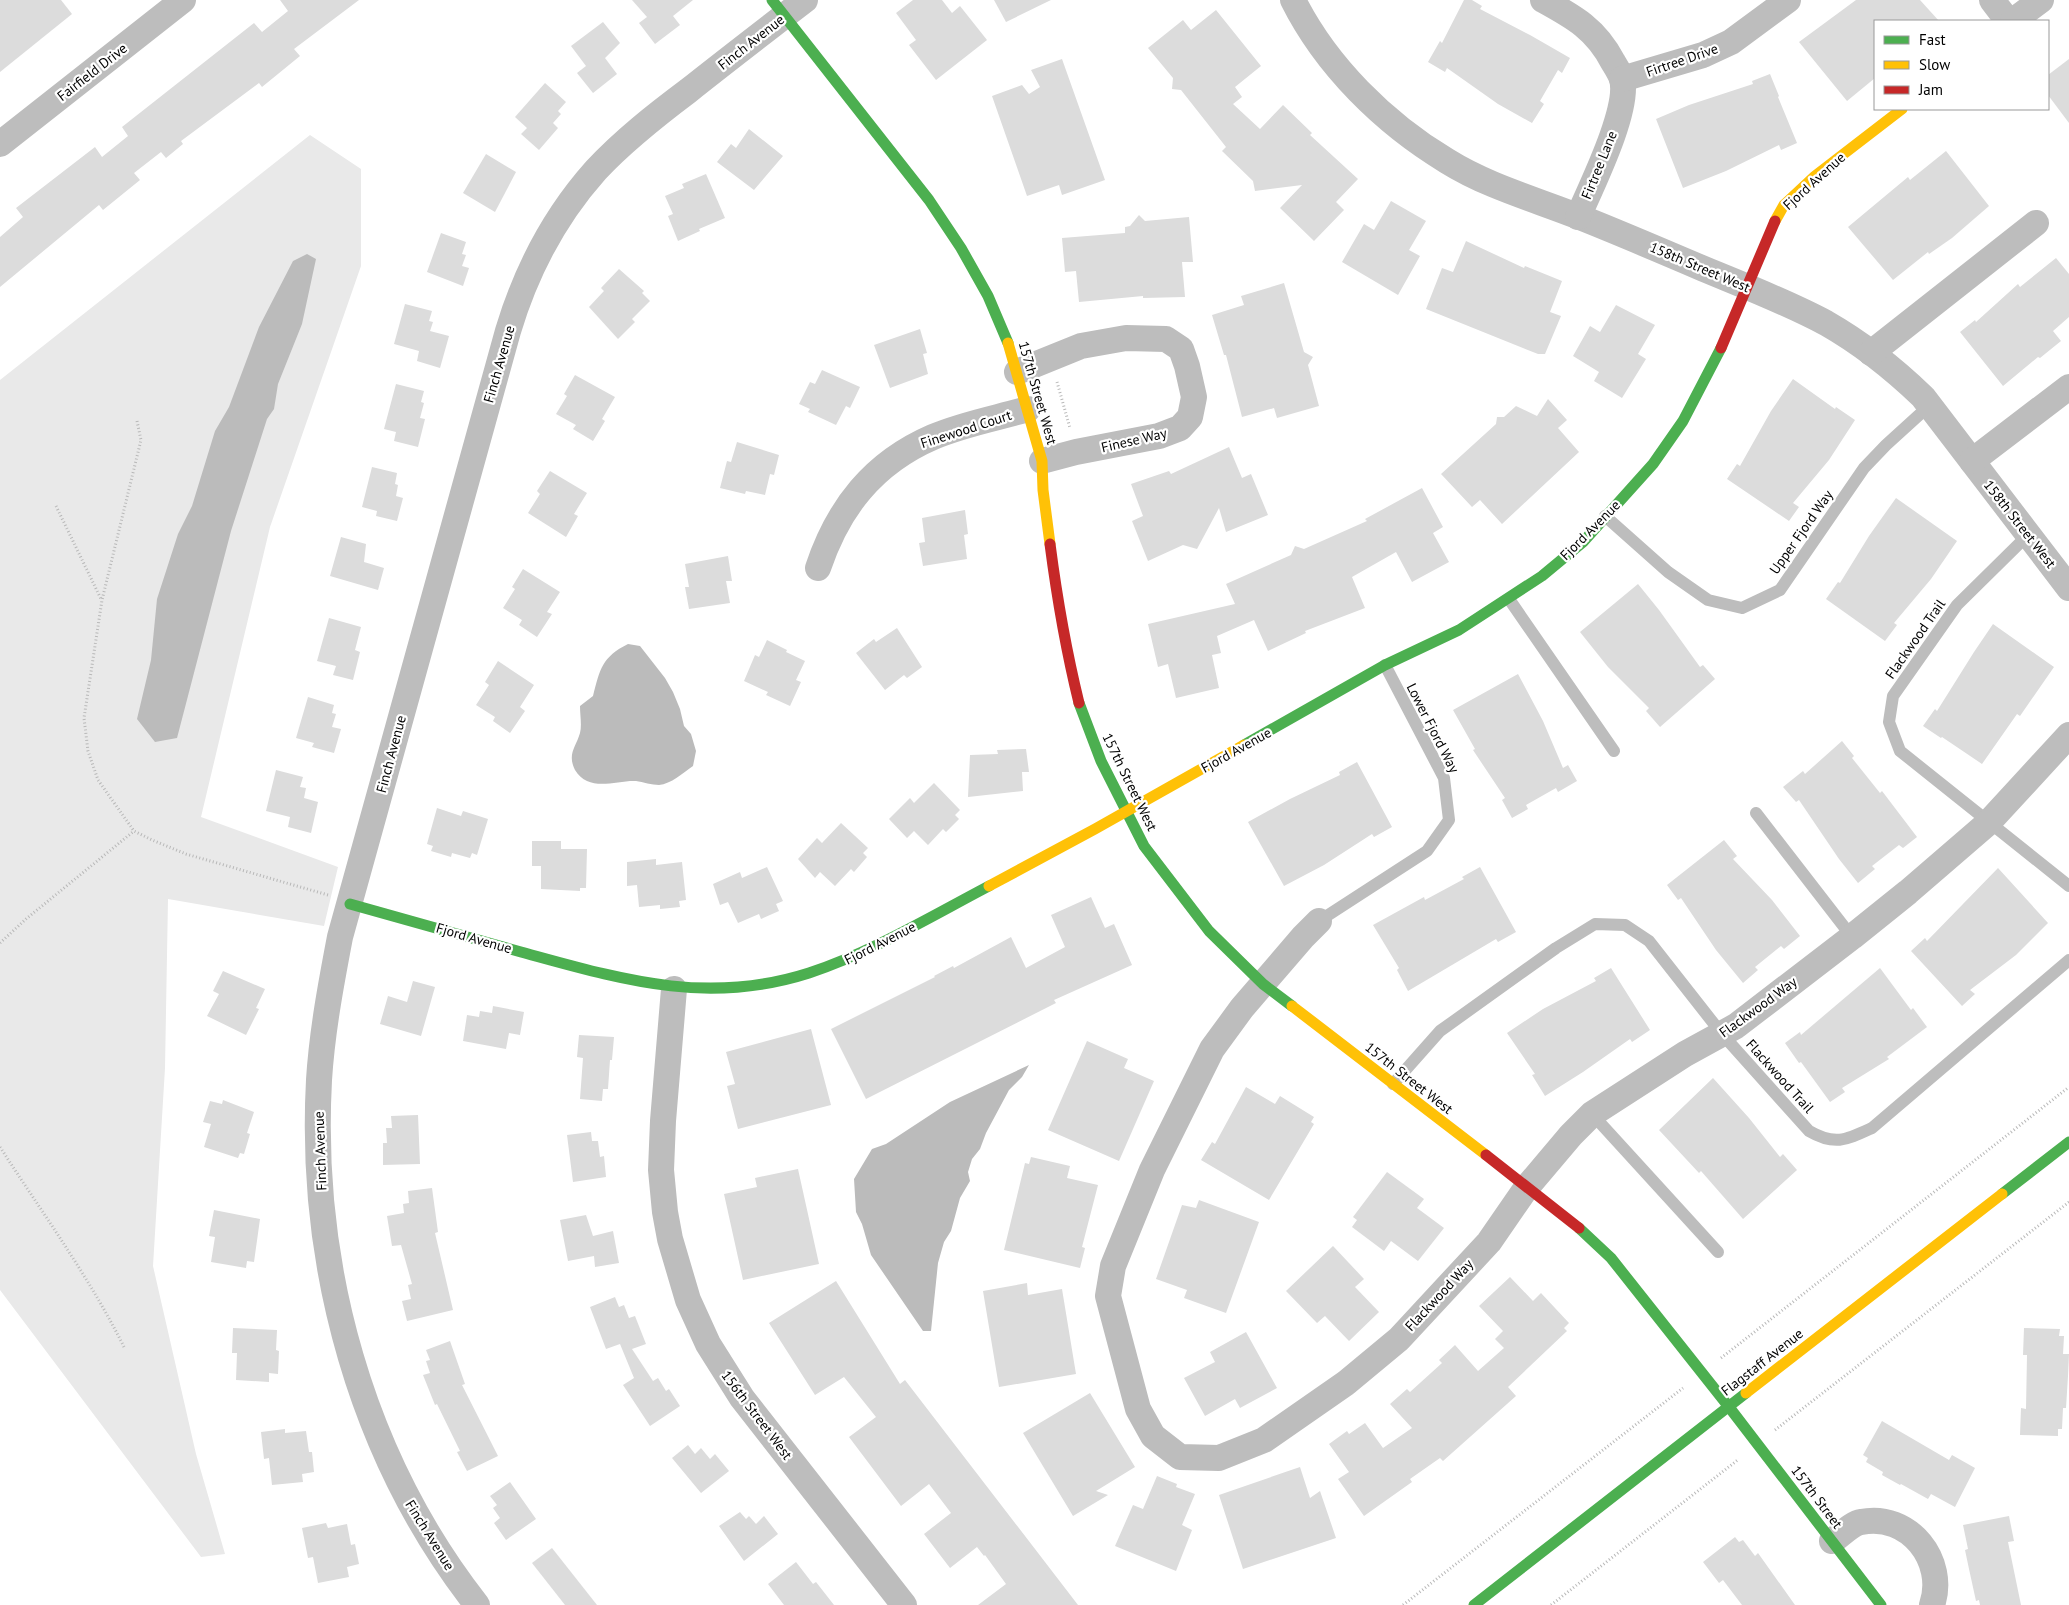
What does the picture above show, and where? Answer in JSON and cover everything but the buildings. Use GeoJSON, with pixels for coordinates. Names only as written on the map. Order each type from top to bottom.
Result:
{"type":"FeatureCollection","features":[{"type":"Feature","properties":{"kind":"street","name":"Fairfield Drive"},"geometry":{"type":"LineString","coordinates":[[0,144],[183,0]]}},
{"type":"Feature","properties":{"kind":"street","name":"Finch Avenue"},"geometry":{"type":"LineString","coordinates":[[476,1605],[440,1556],[404,1494],[386,1455],[348,1348],[331,1269],[321,1192],[318,1150],[319,1079],[323,1036],[335,965],[341,900],[517,301],[540,250],[558,219],[578,192],[621,145],[778,8],[805,0]]}},
{"type":"Feature","properties":{"kind":"street","name":"158th Street West"},"geometry":{"type":"LineString","coordinates":[[1294,0],[1301,15],[1333,61],[1370,103],[1408,135],[1448,162],[1499,187],[1578,216],[1747,287],[1827,324],[1898,372],[1930,405],[2069,588]]}},
{"type":"Feature","properties":{"kind":"street","name":"Firtree Lane"},"geometry":{"type":"LineString","coordinates":[[1543,0],[1590,29],[1608,52],[1622,80],[1622,99],[1613,137],[1578,216]]}},
{"type":"Feature","properties":{"kind":"street","name":"Firtree Drive"},"geometry":{"type":"LineString","coordinates":[[1622,80],[1703,55],[1731,42],[1788,0]]}},
{"type":"Feature","properties":{"kind":"street"},"geometry":{"type":"LineString","coordinates":[[1992,0],[2007,20]]}},
{"type":"Feature","properties":{"kind":"street"},"geometry":{"type":"LineString","coordinates":[[2014,20],[2040,0]]}},
{"type":"Feature","properties":{"kind":"street","name":"157th Street West"},"geometry":{"type":"LineString","coordinates":[[778,8],[929,200],[962,248],[988,296],[1012,351],[1042,461],[1043,490],[1068,657],[1081,709],[1101,761],[1125,811],[1156,863],[1203,923],[1263,984],[1577,1226],[1611,1258],[1729,1407]]}},
{"type":"Feature","properties":{"kind":"street","name":"Fjord Avenue"},"geometry":{"type":"LineString","coordinates":[[341,900],[612,977],[674,989],[714,989],[767,984],[811,974],[839,964],[872,948],[1052,852],[1385,665],[1459,630],[1542,576],[1582,542],[1653,464],[1682,421],[1709,374],[1770,229],[1784,205],[1816,176],[1901,110]]}},
{"type":"Feature","properties":{"kind":"street"},"geometry":{"type":"LineString","coordinates":[[1870,353],[2036,223]]}},
{"type":"Feature","properties":{"kind":"street","name":"Finese Way"},"geometry":{"type":"LineString","coordinates":[[1017,372],[1081,346],[1126,338],[1166,339],[1181,349],[1187,366],[1194,398],[1190,417],[1180,428],[1158,436],[1076,452],[1042,461]]}},
{"type":"Feature","properties":{"kind":"street"},"geometry":{"type":"LineString","coordinates":[[1972,461],[2069,387]]}},
{"type":"Feature","properties":{"kind":"street","name":"Finewood Court"},"geometry":{"type":"LineString","coordinates":[[818,568],[826,544],[838,520],[869,479],[889,462],[934,436],[1028,409]]}},
{"type":"Feature","properties":{"kind":"street","name":"Flackwood Way"},"geometry":{"type":"LineString","coordinates":[[1319,921],[1302,937],[1242,1008],[1212,1050],[1152,1170],[1113,1266],[1108,1296],[1138,1409],[1153,1436],[1180,1457],[1219,1458],[1264,1440],[1346,1383],[1399,1338],[1489,1242],[1527,1187],[1571,1135],[1592,1114],[1685,1054],[1736,1026],[1852,937],[1988,823],[2069,735]]}},
{"type":"Feature","properties":{"kind":"street","name":"156th Street West"},"geometry":{"type":"LineString","coordinates":[[674,989],[662,1121],[661,1170],[670,1239],[688,1300],[708,1344],[742,1398],[904,1605]]}},
{"type":"Feature","properties":{"kind":"street","name":"Flagstaff Avenue"},"geometry":{"type":"LineString","coordinates":[[1474,1605],[2069,1142]]}},
{"type":"Feature","properties":{"kind":"street","name":"157th Street"},"geometry":{"type":"LineString","coordinates":[[1729,1407],[1881,1605]]}},
{"type":"Feature","properties":{"kind":"street"},"geometry":{"type":"LineString","coordinates":[[1832,1542],[1860,1522],[1896,1524],[1915,1536],[1930,1558],[1937,1592],[1932,1605]]}},
{"type":"Feature","properties":{"kind":"lane","name":"Upper Fjord Way"},"geometry":{"type":"LineString","coordinates":[[1605,516],[1668,572],[1708,600],[1742,608],[1780,590],[1864,468],[1886,444],[1930,405]]}},
{"type":"Feature","properties":{"kind":"lane","name":"Flackwood Trail"},"geometry":{"type":"LineString","coordinates":[[2028,535],[1957,605],[1893,696],[1889,722],[1900,751],[2069,886]]}},
{"type":"Feature","properties":{"kind":"lane"},"geometry":{"type":"LineString","coordinates":[[1509,599],[1614,751]]}},
{"type":"Feature","properties":{"kind":"lane","name":"Lower Fjord Way"},"geometry":{"type":"LineString","coordinates":[[1319,921],[1428,851],[1449,820],[1444,778],[1385,665]]}},
{"type":"Feature","properties":{"kind":"lane"},"geometry":{"type":"LineString","coordinates":[[1756,814],[1852,937]]}},
{"type":"Feature","properties":{"kind":"lane","name":"Flackwood Trail"},"geometry":{"type":"LineString","coordinates":[[1392,1084],[1440,1031],[1556,948],[1596,924],[1625,924],[1649,941],[1722,1034],[1808,1131],[1824,1140],[1846,1140],[1872,1128],[2069,960]]}},
{"type":"Feature","properties":{"kind":"lane"},"geometry":{"type":"LineString","coordinates":[[1592,1114],[1718,1252]]}},
{"type":"Feature","properties":{"kind":"path"},"geometry":{"type":"LineString","coordinates":[[1057,381],[1073,437]]}},
{"type":"Feature","properties":{"kind":"path"},"geometry":{"type":"LineString","coordinates":[[137,421],[141,440],[102,600],[84,718],[88,751],[98,780],[134,831],[186,854],[341,900]]}},
{"type":"Feature","properties":{"kind":"path"},"geometry":{"type":"LineString","coordinates":[[56,506],[102,600]]}},
{"type":"Feature","properties":{"kind":"path"},"geometry":{"type":"LineString","coordinates":[[0,943],[26,919],[134,831]]}},
{"type":"Feature","properties":{"kind":"path"},"geometry":{"type":"LineString","coordinates":[[1730,1351],[2069,1087]]}},
{"type":"Feature","properties":{"kind":"path"},"geometry":{"type":"LineString","coordinates":[[0,1148],[46,1215],[110,1319],[125,1349]]}},
{"type":"Feature","properties":{"kind":"path"},"geometry":{"type":"LineString","coordinates":[[1785,1423],[2069,1202]]}},
{"type":"Feature","properties":{"kind":"path"},"geometry":{"type":"LineString","coordinates":[[1402,1605],[1673,1396]]}},
{"type":"Feature","properties":{"kind":"path"},"geometry":{"type":"LineString","coordinates":[[1551,1605],[1730,1467]]}},
{"type":"Feature","properties":{"kind":"shaded area"},"geometry":{"type":"Polygon","coordinates":[[[310,135],[361,169],[361,266],[270,527],[201,817],[338,867],[324,926],[168,899],[165,1068],[153,1266],[196,1454],[225,1554],[201,1557],[0,1290],[0,380],[310,135]]]}},
{"type":"Feature","properties":{"kind":"shaded area"},"geometry":{"type":"Polygon","coordinates":[[[307,254],[316,259],[302,324],[278,384],[274,409],[267,419],[231,531],[177,738],[155,742],[137,719],[151,660],[157,599],[178,534],[192,506],[215,431],[229,407],[259,327],[293,261],[307,254]]]}},
{"type":"Feature","properties":{"kind":"shaded area"},"geometry":{"type":"Polygon","coordinates":[[[628,644],[640,646],[665,678],[680,709],[684,726],[691,734],[696,751],[693,766],[668,783],[656,785],[628,781],[595,783],[581,777],[573,764],[572,755],[581,730],[580,706],[593,696],[600,671],[607,659],[628,644]]]}},
{"type":"Feature","properties":{"kind":"shaded area"},"geometry":{"type":"Polygon","coordinates":[[[1029,1065],[1022,1077],[1009,1090],[986,1133],[980,1149],[972,1159],[968,1172],[970,1181],[960,1198],[951,1231],[944,1242],[938,1263],[931,1331],[923,1331],[871,1255],[862,1224],[856,1212],[854,1179],[872,1149],[886,1144],[950,1102],[1029,1065]]]}},
{"type":"Feature","properties":{"kind":"traffic: fast"},"geometry":{"type":"LineString","coordinates":[[772,0],[929,200],[961,248],[988,296],[1008,343]]}},
{"type":"Feature","properties":{"kind":"traffic: fast"},"geometry":{"type":"LineString","coordinates":[[1244,745],[1385,665],[1459,630],[1542,576],[1583,542],[1653,464],[1683,421],[1721,348]]}},
{"type":"Feature","properties":{"kind":"traffic: fast"},"geometry":{"type":"LineString","coordinates":[[1079,703],[1101,761],[1144,846],[1209,931],[1263,984],[1292,1006]]}},
{"type":"Feature","properties":{"kind":"traffic: fast"},"geometry":{"type":"LineString","coordinates":[[350,904],[593,971],[664,985],[699,988],[771,983],[832,965],[900,933],[989,886]]}},
{"type":"Feature","properties":{"kind":"traffic: fast"},"geometry":{"type":"LineString","coordinates":[[2002,1194],[2069,1142]]}},
{"type":"Feature","properties":{"kind":"traffic: fast"},"geometry":{"type":"LineString","coordinates":[[1579,1228],[1611,1258],[1729,1407],[1881,1605]]}},
{"type":"Feature","properties":{"kind":"traffic: fast"},"geometry":{"type":"LineString","coordinates":[[1474,1605],[1746,1393]]}},
{"type":"Feature","properties":{"kind":"traffic: slow"},"geometry":{"type":"LineString","coordinates":[[1775,221],[1784,205],[1815,176],[1901,110]]}},
{"type":"Feature","properties":{"kind":"traffic: slow"},"geometry":{"type":"LineString","coordinates":[[1008,343],[1042,461],[1043,490],[1050,544]]}},
{"type":"Feature","properties":{"kind":"traffic: slow"},"geometry":{"type":"LineString","coordinates":[[989,886],[1244,745]]}},
{"type":"Feature","properties":{"kind":"traffic: slow"},"geometry":{"type":"LineString","coordinates":[[1292,1006],[1486,1155]]}},
{"type":"Feature","properties":{"kind":"traffic: slow"},"geometry":{"type":"LineString","coordinates":[[1746,1393],[2002,1194]]}},
{"type":"Feature","properties":{"kind":"traffic: jam"},"geometry":{"type":"LineString","coordinates":[[1721,348],[1775,221]]}},
{"type":"Feature","properties":{"kind":"traffic: jam"},"geometry":{"type":"LineString","coordinates":[[1050,544],[1062,624],[1079,703]]}},
{"type":"Feature","properties":{"kind":"traffic: jam"},"geometry":{"type":"LineString","coordinates":[[1486,1155],[1579,1228]]}}]}
